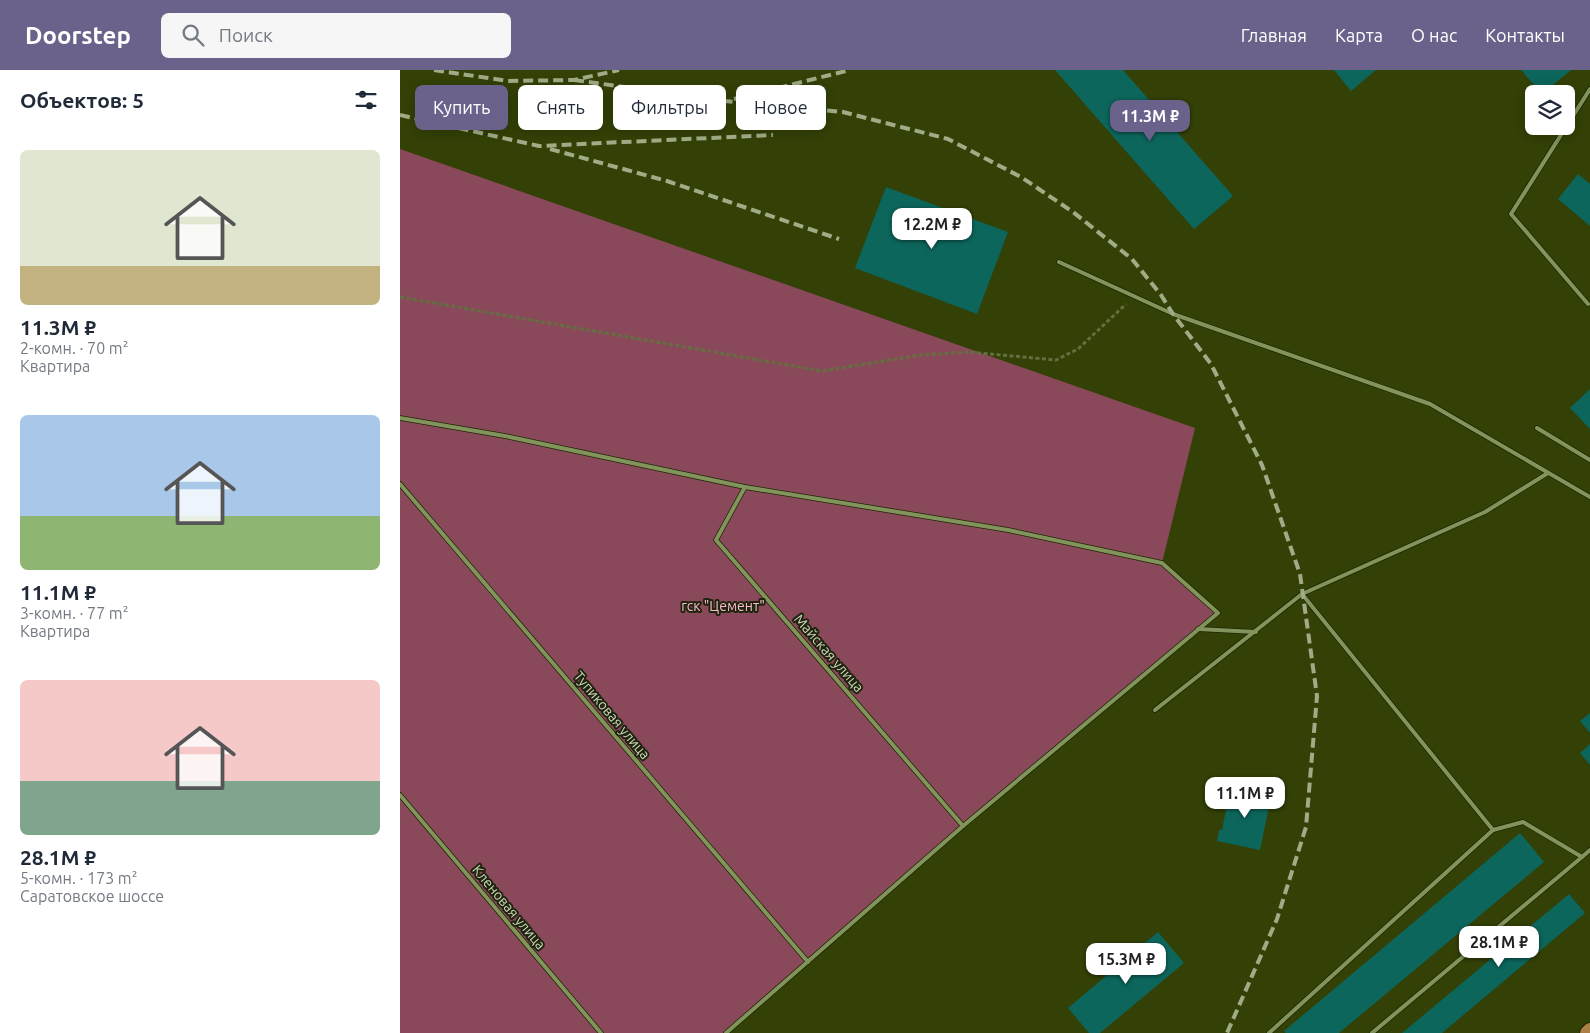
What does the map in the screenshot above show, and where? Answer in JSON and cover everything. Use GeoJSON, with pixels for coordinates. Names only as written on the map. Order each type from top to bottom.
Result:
{"type":"FeatureCollection","features":[{"type":"Feature","properties":{"kind":"highway"},"geometry":{"type":"LineString","coordinates":[[1587,1033],[1590,1030]]}},
{"type":"Feature","properties":{"kind":"lane"},"geometry":{"type":"LineString","coordinates":[[1588,304],[1511,214],[1590,89]]}},
{"type":"Feature","properties":{"kind":"lane"},"geometry":{"type":"LineString","coordinates":[[1059,262],[1173,314],[1430,404],[1590,497]]}},
{"type":"Feature","properties":{"kind":"lane"},"geometry":{"type":"LineString","coordinates":[[400,418],[505,436],[745,487],[1008,530],[1162,563],[1218,613],[963,826],[726,1033]]}},
{"type":"Feature","properties":{"kind":"lane"},"geometry":{"type":"LineString","coordinates":[[1537,428],[1590,460]]}},
{"type":"Feature","properties":{"kind":"lane"},"geometry":{"type":"LineString","coordinates":[[1155,710],[1302,594],[1485,512],[1548,473]]}},
{"type":"Feature","properties":{"kind":"lane","name":"Тупиковая улица"},"geometry":{"type":"LineString","coordinates":[[400,484],[808,962]]}},
{"type":"Feature","properties":{"kind":"lane","name":"Майская улица"},"geometry":{"type":"LineString","coordinates":[[745,487],[716,540],[963,826]]}},
{"type":"Feature","properties":{"kind":"lane"},"geometry":{"type":"LineString","coordinates":[[1302,594],[1493,830]]}},
{"type":"Feature","properties":{"kind":"lane"},"geometry":{"type":"LineString","coordinates":[[1198,629],[1256,632]]}},
{"type":"Feature","properties":{"kind":"lane","name":"Кленовая улица"},"geometry":{"type":"LineString","coordinates":[[400,795],[602,1033]]}},
{"type":"Feature","properties":{"kind":"lane"},"geometry":{"type":"LineString","coordinates":[[1269,1033],[1493,830],[1523,822],[1582,857]]}},
{"type":"Feature","properties":{"kind":"lane"},"geometry":{"type":"LineString","coordinates":[[1372,1033],[1590,850]]}},
{"type":"Feature","properties":{"kind":"path"},"geometry":{"type":"LineString","coordinates":[[400,297],[822,371],[921,355],[968,352],[1056,360],[1078,348],[1135,297]]}},
{"type":"Feature","properties":{"kind":"green space","name":"гск \"Цемент\""},"geometry":{"type":"Polygon","coordinates":[[[400,149],[1195,428],[1162,563],[1218,613],[963,826],[726,1033],[400,1033],[400,149]]]}},
{"type":"Feature","properties":{"kind":"building"},"geometry":{"type":"Polygon","coordinates":[[[1055,70],[1123,70],[1233,196],[1194,229],[1055,70]]]}},
{"type":"Feature","properties":{"kind":"building"},"geometry":{"type":"Polygon","coordinates":[[[1334,70],[1376,70],[1351,91],[1334,70]]]}},
{"type":"Feature","properties":{"kind":"building"},"geometry":{"type":"Polygon","coordinates":[[[1521,70],[1571,70],[1553,85],[1534,85],[1521,70]]]}},
{"type":"Feature","properties":{"kind":"building"},"geometry":{"type":"Polygon","coordinates":[[[1578,174],[1590,184],[1590,226],[1558,199],[1578,174]]]}},
{"type":"Feature","properties":{"kind":"building"},"geometry":{"type":"Polygon","coordinates":[[[886,187],[1008,232],[977,314],[855,268],[886,187]]]}},
{"type":"Feature","properties":{"kind":"building"},"geometry":{"type":"Polygon","coordinates":[[[1590,389],[1590,429],[1570,408],[1590,389]]]}},
{"type":"Feature","properties":{"kind":"building"},"geometry":{"type":"Polygon","coordinates":[[[1590,713],[1590,733],[1580,721],[1590,713]]]}},
{"type":"Feature","properties":{"kind":"building"},"geometry":{"type":"Polygon","coordinates":[[[1590,744],[1590,765],[1580,753],[1590,744]]]}},
{"type":"Feature","properties":{"kind":"building"},"geometry":{"type":"Polygon","coordinates":[[[1227,788],[1271,797],[1260,850],[1217,841],[1219,830],[1222,830],[1228,800],[1225,800],[1227,788]]]}},
{"type":"Feature","properties":{"kind":"building"},"geometry":{"type":"Polygon","coordinates":[[[1520,833],[1544,862],[1339,1033],[1286,1033],[1284,1031],[1520,833]]]}},
{"type":"Feature","properties":{"kind":"building"},"geometry":{"type":"Polygon","coordinates":[[[1569,894],[1585,913],[1442,1033],[1402,1033],[1569,894]]]}},
{"type":"Feature","properties":{"kind":"building"},"geometry":{"type":"Polygon","coordinates":[[[1158,932],[1184,963],[1100,1033],[1089,1033],[1068,1008],[1158,932]]]}},
{"type":"Feature","properties":{"kind":"railway"},"geometry":{"type":"LineString","coordinates":[[434,70],[508,81],[574,80],[619,70]]}},
{"type":"Feature","properties":{"kind":"railway"},"geometry":{"type":"LineString","coordinates":[[734,99],[850,70]]}},
{"type":"Feature","properties":{"kind":"railway"},"geometry":{"type":"LineString","coordinates":[[574,80],[725,101],[843,112],[948,139],[1021,177],[1073,212],[1132,259],[1161,295],[1211,364],[1262,465],[1300,574],[1317,696],[1306,827],[1277,919],[1227,1033]]}},
{"type":"Feature","properties":{"kind":"railway"},"geometry":{"type":"LineString","coordinates":[[400,115],[539,146],[773,135]]}},
{"type":"Feature","properties":{"kind":"railway"},"geometry":{"type":"LineString","coordinates":[[550,149],[667,181],[839,239]]}}]}
